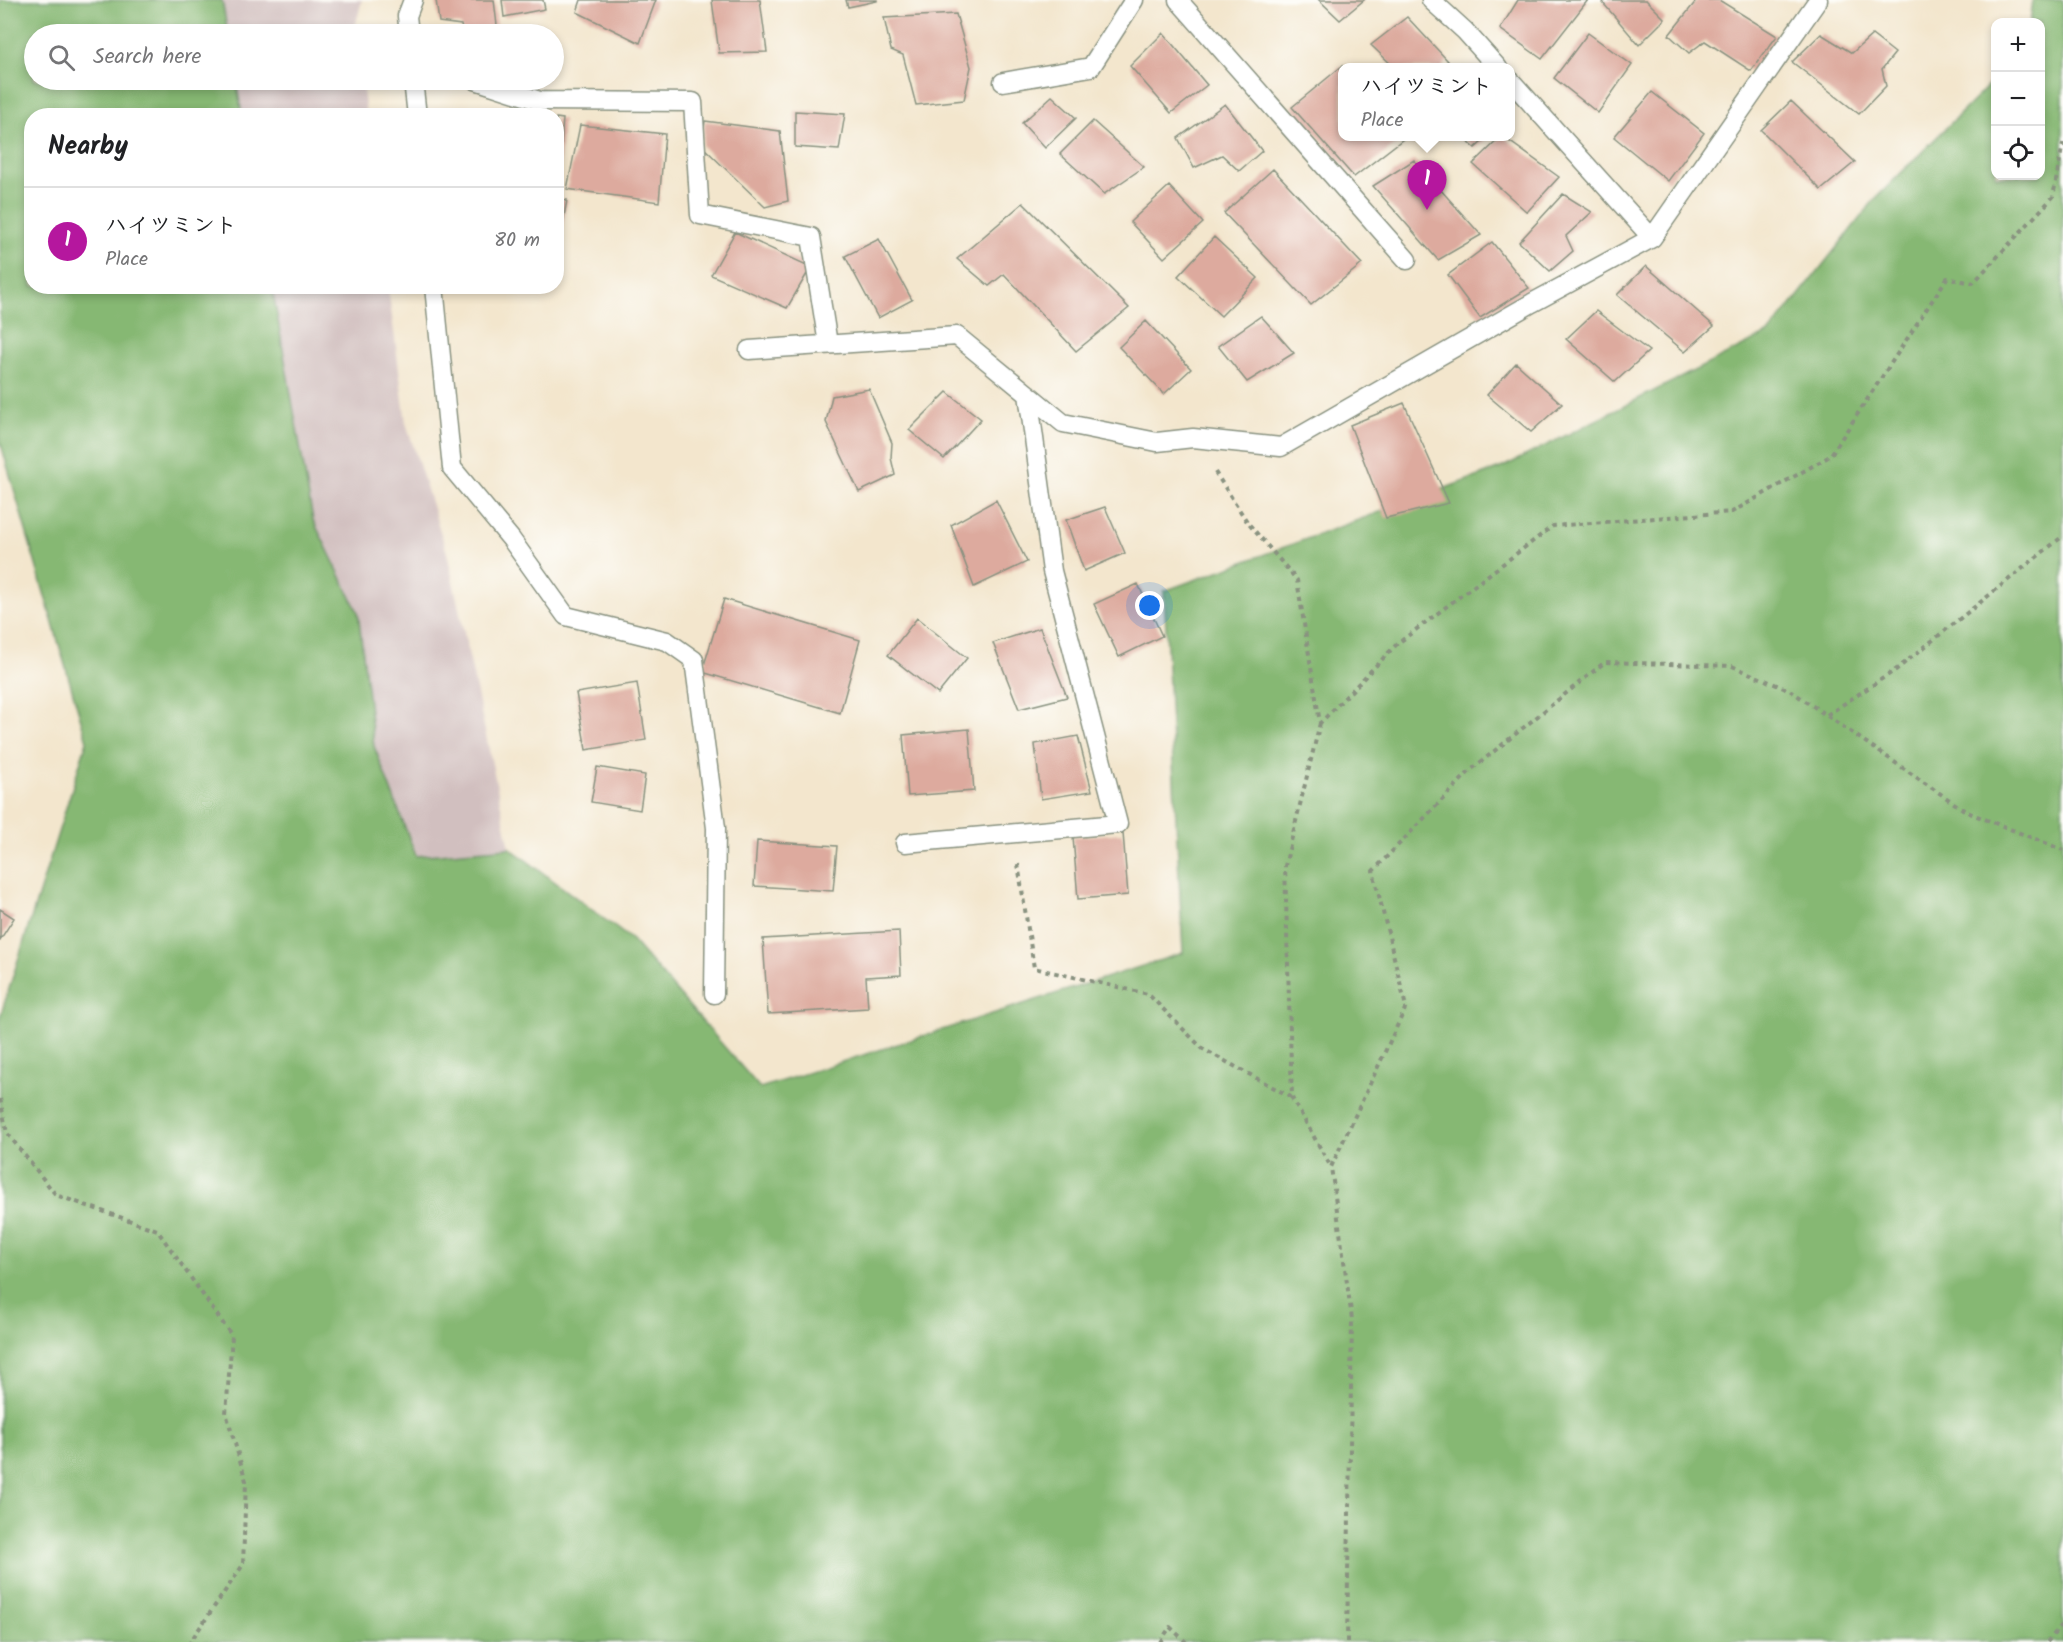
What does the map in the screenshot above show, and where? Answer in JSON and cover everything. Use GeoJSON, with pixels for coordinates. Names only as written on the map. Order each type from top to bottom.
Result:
{"type":"FeatureCollection","features":[{"type":"Feature","properties":{"kind":"lane"},"geometry":{"type":"LineString","coordinates":[[408,24],[407,16],[413,0]]}},
{"type":"Feature","properties":{"kind":"lane"},"geometry":{"type":"LineString","coordinates":[[1003,82],[1091,67],[1134,0]]}},
{"type":"Feature","properties":{"kind":"lane"},"geometry":{"type":"LineString","coordinates":[[1178,0],[1407,260]]}},
{"type":"Feature","properties":{"kind":"lane"},"geometry":{"type":"LineString","coordinates":[[1431,0],[1465,31],[1494,63]]}},
{"type":"Feature","properties":{"kind":"lane"},"geometry":{"type":"LineString","coordinates":[[749,350],[957,336],[1063,423],[1157,442],[1193,438],[1281,447],[1532,303],[1652,238],[1818,0]]}},
{"type":"Feature","properties":{"kind":"lane"},"geometry":{"type":"LineString","coordinates":[[1515,85],[1652,238]]}},
{"type":"Feature","properties":{"kind":"lane"},"geometry":{"type":"LineString","coordinates":[[414,90],[416,108]]}},
{"type":"Feature","properties":{"kind":"lane"},"geometry":{"type":"LineString","coordinates":[[506,90],[540,101],[693,102],[700,215],[811,237],[828,344]]}},
{"type":"Feature","properties":{"kind":"lane"},"geometry":{"type":"LineString","coordinates":[[435,294],[452,468],[511,539],[566,616],[667,641],[694,660],[716,828],[714,994]]}},
{"type":"Feature","properties":{"kind":"lane"},"geometry":{"type":"LineString","coordinates":[[905,843],[1118,824],[1052,571],[1028,394]]}},
{"type":"Feature","properties":{"kind":"path"},"geometry":{"type":"LineString","coordinates":[[1320,723],[1397,644],[1553,526],[1732,512],[1830,456],[1947,278],[1973,283],[2053,197],[2063,143]]}},
{"type":"Feature","properties":{"kind":"path"},"geometry":{"type":"LineString","coordinates":[[1193,438],[1248,523],[1297,580],[1320,723],[1285,866],[1292,1098],[1331,1167],[1352,1319],[1347,1642]]}},
{"type":"Feature","properties":{"kind":"path"},"geometry":{"type":"LineString","coordinates":[[1827,715],[1897,669],[2063,536]]}},
{"type":"Feature","properties":{"kind":"path"},"geometry":{"type":"LineString","coordinates":[[1331,1167],[1406,1007],[1373,872],[1472,769],[1605,662],[1732,666],[1791,691],[1967,812],[2063,850]]}},
{"type":"Feature","properties":{"kind":"path"},"geometry":{"type":"LineString","coordinates":[[1014,834],[1034,968],[1148,994],[1203,1049],[1292,1098]]}},
{"type":"Feature","properties":{"kind":"path"},"geometry":{"type":"LineString","coordinates":[[0,1099],[7,1133],[56,1195],[157,1230],[232,1336],[226,1413],[246,1481],[243,1565],[190,1642]]}},
{"type":"Feature","properties":{"kind":"path"},"geometry":{"type":"LineString","coordinates":[[2047,1642],[2063,1624]]}},
{"type":"Feature","properties":{"kind":"path"},"geometry":{"type":"LineString","coordinates":[[1160,1642],[1170,1627],[1186,1642]]}},
{"type":"Feature","properties":{"kind":"shaded area"},"geometry":{"type":"Polygon","coordinates":[[[222,0],[362,0],[356,24],[226,24],[222,0]]]}},
{"type":"Feature","properties":{"kind":"shaded area"},"geometry":{"type":"Polygon","coordinates":[[[238,90],[363,90],[365,108],[241,108],[238,90]]]}},
{"type":"Feature","properties":{"kind":"shaded area"},"geometry":{"type":"Polygon","coordinates":[[[273,294],[389,294],[406,423],[447,553],[510,848],[417,856],[374,746],[358,612],[313,520],[273,294]]]}},
{"type":"Feature","properties":{"kind":"green space"},"geometry":{"type":"Polygon","coordinates":[[[0,0],[222,0],[226,24],[24,24],[24,90],[238,90],[241,108],[24,108],[24,294],[273,294],[313,520],[358,612],[374,746],[416,856],[510,848],[632,940],[760,1088],[1183,953],[1164,591],[1503,467],[1769,333],[1875,199],[1991,83],[1991,180],[2045,180],[2045,18],[2031,18],[2033,0],[2063,0],[2063,1642],[0,1642],[0,1017],[87,741],[0,441],[0,0]]]}},
{"type":"Feature","properties":{"kind":"building"},"geometry":{"type":"Polygon","coordinates":[[[436,0],[494,0],[497,24],[439,22],[436,0]]]}},
{"type":"Feature","properties":{"kind":"building"},"geometry":{"type":"Polygon","coordinates":[[[502,0],[543,0],[545,9],[504,17],[502,0]]]}},
{"type":"Feature","properties":{"kind":"building"},"geometry":{"type":"Polygon","coordinates":[[[581,0],[656,0],[640,43],[577,12],[581,0]]]}},
{"type":"Feature","properties":{"kind":"building"},"geometry":{"type":"Polygon","coordinates":[[[712,0],[760,0],[767,52],[719,53],[712,0]]]}},
{"type":"Feature","properties":{"kind":"building"},"geometry":{"type":"Polygon","coordinates":[[[846,0],[877,0],[877,1],[848,7],[846,0]]]}},
{"type":"Feature","properties":{"kind":"building"},"geometry":{"type":"Polygon","coordinates":[[[1319,0],[1364,0],[1340,20],[1319,0]]]}},
{"type":"Feature","properties":{"kind":"building"},"geometry":{"type":"Polygon","coordinates":[[[1518,0],[1588,0],[1542,59],[1500,29],[1518,0]]]}},
{"type":"Feature","properties":{"kind":"building"},"geometry":{"type":"Polygon","coordinates":[[[1605,0],[1646,0],[1665,19],[1639,45],[1603,3],[1605,0]]]}},
{"type":"Feature","properties":{"kind":"building"},"geometry":{"type":"Polygon","coordinates":[[[1697,0],[1719,0],[1777,36],[1751,71],[1705,41],[1689,53],[1669,35],[1697,0]]]}},
{"type":"Feature","properties":{"kind":"building"},"geometry":{"type":"Polygon","coordinates":[[[956,14],[971,67],[964,100],[916,105],[903,55],[891,50],[884,18],[956,14]]]}},
{"type":"Feature","properties":{"kind":"building"},"geometry":{"type":"Polygon","coordinates":[[[1407,17],[1448,61],[1446,63],[1390,63],[1371,45],[1407,17]]]}},
{"type":"Feature","properties":{"kind":"building"},"geometry":{"type":"Polygon","coordinates":[[[1163,33],[1207,85],[1171,113],[1130,66],[1163,33]]]}},
{"type":"Feature","properties":{"kind":"building"},"geometry":{"type":"Polygon","coordinates":[[[1588,33],[1632,65],[1598,113],[1554,78],[1588,33]]]}},
{"type":"Feature","properties":{"kind":"building"},"geometry":{"type":"Polygon","coordinates":[[[1821,34],[1852,53],[1872,35],[1895,53],[1882,69],[1886,86],[1859,114],[1792,62],[1821,34]]]}},
{"type":"Feature","properties":{"kind":"building"},"geometry":{"type":"Polygon","coordinates":[[[1338,69],[1338,141],[1401,141],[1354,177],[1292,107],[1338,69]]]}},
{"type":"Feature","properties":{"kind":"building"},"geometry":{"type":"Polygon","coordinates":[[[1652,92],[1704,133],[1668,181],[1614,137],[1652,92]]]}},
{"type":"Feature","properties":{"kind":"building"},"geometry":{"type":"Polygon","coordinates":[[[1052,96],[1076,118],[1045,148],[1022,123],[1052,96]]]}},
{"type":"Feature","properties":{"kind":"building"},"geometry":{"type":"Polygon","coordinates":[[[1791,101],[1855,162],[1821,190],[1761,130],[1791,101]]]}},
{"type":"Feature","properties":{"kind":"building"},"geometry":{"type":"Polygon","coordinates":[[[1225,104],[1262,151],[1239,171],[1222,155],[1194,168],[1178,138],[1225,104]]]}},
{"type":"Feature","properties":{"kind":"building"},"geometry":{"type":"Polygon","coordinates":[[[795,111],[845,114],[839,150],[795,147],[795,111]]]}},
{"type":"Feature","properties":{"kind":"building"},"geometry":{"type":"Polygon","coordinates":[[[705,121],[780,131],[788,201],[765,207],[702,146],[705,121]]]}},
{"type":"Feature","properties":{"kind":"building"},"geometry":{"type":"Polygon","coordinates":[[[1093,121],[1144,167],[1104,194],[1060,154],[1093,121]]]}},
{"type":"Feature","properties":{"kind":"building"},"geometry":{"type":"Polygon","coordinates":[[[580,125],[665,134],[659,202],[567,189],[580,125]]]}},
{"type":"Feature","properties":{"kind":"building"},"geometry":{"type":"Polygon","coordinates":[[[1467,141],[1483,141],[1475,148],[1467,141]]]}},
{"type":"Feature","properties":{"kind":"building"},"geometry":{"type":"Polygon","coordinates":[[[1497,141],[1509,141],[1559,177],[1527,212],[1473,164],[1497,141]]]}},
{"type":"Feature","properties":{"kind":"building"},"geometry":{"type":"Polygon","coordinates":[[[1414,160],[1481,235],[1438,260],[1373,186],[1414,160]]]}},
{"type":"Feature","properties":{"kind":"building"},"geometry":{"type":"Polygon","coordinates":[[[1273,169],[1362,264],[1311,305],[1224,213],[1273,169]]]}},
{"type":"Feature","properties":{"kind":"building"},"geometry":{"type":"Polygon","coordinates":[[[1169,186],[1203,223],[1164,258],[1130,222],[1169,186]]]}},
{"type":"Feature","properties":{"kind":"building"},"geometry":{"type":"Polygon","coordinates":[[[1563,194],[1592,212],[1566,236],[1573,251],[1550,271],[1519,242],[1563,194]]]}},
{"type":"Feature","properties":{"kind":"building"},"geometry":{"type":"Polygon","coordinates":[[[564,200],[567,200],[564,217],[564,200]]]}},
{"type":"Feature","properties":{"kind":"building"},"geometry":{"type":"Polygon","coordinates":[[[1023,203],[1129,308],[1076,351],[1004,274],[989,286],[957,259],[1023,203]]]}},
{"type":"Feature","properties":{"kind":"building"},"geometry":{"type":"Polygon","coordinates":[[[735,232],[811,267],[787,308],[711,275],[735,232]]]}},
{"type":"Feature","properties":{"kind":"building"},"geometry":{"type":"Polygon","coordinates":[[[1214,237],[1258,278],[1221,316],[1178,276],[1214,237]]]}},
{"type":"Feature","properties":{"kind":"building"},"geometry":{"type":"Polygon","coordinates":[[[879,239],[912,300],[878,318],[845,256],[879,239]]]}},
{"type":"Feature","properties":{"kind":"building"},"geometry":{"type":"Polygon","coordinates":[[[1492,242],[1529,288],[1480,318],[1448,275],[1492,242]]]}},
{"type":"Feature","properties":{"kind":"building"},"geometry":{"type":"Polygon","coordinates":[[[1646,266],[1714,326],[1685,352],[1617,295],[1646,266]]]}},
{"type":"Feature","properties":{"kind":"building"},"geometry":{"type":"Polygon","coordinates":[[[1596,311],[1649,351],[1615,382],[1566,339],[1596,311]]]}},
{"type":"Feature","properties":{"kind":"building"},"geometry":{"type":"Polygon","coordinates":[[[1261,316],[1294,353],[1247,382],[1218,346],[1261,316]]]}},
{"type":"Feature","properties":{"kind":"building"},"geometry":{"type":"Polygon","coordinates":[[[1146,321],[1191,369],[1164,394],[1119,347],[1146,321]]]}},
{"type":"Feature","properties":{"kind":"building"},"geometry":{"type":"Polygon","coordinates":[[[1516,363],[1562,404],[1531,432],[1487,395],[1516,363]]]}},
{"type":"Feature","properties":{"kind":"building"},"geometry":{"type":"Polygon","coordinates":[[[869,389],[892,443],[891,458],[895,475],[859,492],[826,422],[832,396],[869,389]]]}},
{"type":"Feature","properties":{"kind":"building"},"geometry":{"type":"Polygon","coordinates":[[[947,392],[981,419],[944,459],[909,430],[947,392]]]}},
{"type":"Feature","properties":{"kind":"building"},"geometry":{"type":"Polygon","coordinates":[[[1404,403],[1449,503],[1386,518],[1350,425],[1404,403]]]}},
{"type":"Feature","properties":{"kind":"building"},"geometry":{"type":"Polygon","coordinates":[[[996,500],[1027,562],[974,587],[951,525],[996,500]]]}},
{"type":"Feature","properties":{"kind":"building"},"geometry":{"type":"Polygon","coordinates":[[[1105,507],[1125,553],[1084,571],[1066,520],[1105,507]]]}},
{"type":"Feature","properties":{"kind":"building"},"geometry":{"type":"Polygon","coordinates":[[[1138,584],[1162,636],[1119,657],[1094,604],[1138,584]]]}},
{"type":"Feature","properties":{"kind":"building"},"geometry":{"type":"Polygon","coordinates":[[[724,599],[860,640],[840,713],[702,672],[724,599]]]}},
{"type":"Feature","properties":{"kind":"building"},"geometry":{"type":"Polygon","coordinates":[[[917,618],[967,658],[938,694],[888,655],[917,618]]]}},
{"type":"Feature","properties":{"kind":"building"},"geometry":{"type":"Polygon","coordinates":[[[1040,628],[1067,697],[1019,709],[993,643],[1040,628]]]}},
{"type":"Feature","properties":{"kind":"building"},"geometry":{"type":"Polygon","coordinates":[[[637,683],[646,740],[586,750],[576,693],[637,683]]]}},
{"type":"Feature","properties":{"kind":"building"},"geometry":{"type":"Polygon","coordinates":[[[969,729],[974,791],[908,796],[903,735],[969,729]]]}},
{"type":"Feature","properties":{"kind":"building"},"geometry":{"type":"Polygon","coordinates":[[[1078,736],[1092,791],[1041,799],[1035,744],[1078,736]]]}},
{"type":"Feature","properties":{"kind":"building"},"geometry":{"type":"Polygon","coordinates":[[[597,767],[645,775],[640,810],[591,802],[597,767]]]}},
{"type":"Feature","properties":{"kind":"building"},"geometry":{"type":"Polygon","coordinates":[[[1123,833],[1128,895],[1078,899],[1073,837],[1123,833]]]}},
{"type":"Feature","properties":{"kind":"building"},"geometry":{"type":"Polygon","coordinates":[[[757,841],[837,846],[833,891],[754,886],[757,841]]]}},
{"type":"Feature","properties":{"kind":"building"},"geometry":{"type":"Polygon","coordinates":[[[0,909],[14,918],[0,940],[0,909]]]}},
{"type":"Feature","properties":{"kind":"building"},"geometry":{"type":"Polygon","coordinates":[[[899,931],[901,975],[866,977],[868,1008],[768,1014],[763,939],[899,931]]]}},
{"type":"Feature","properties":{"kind":"place","name":"ハイツミント"},"geometry":{"type":"Point","coordinates":[1427,210]}}]}
